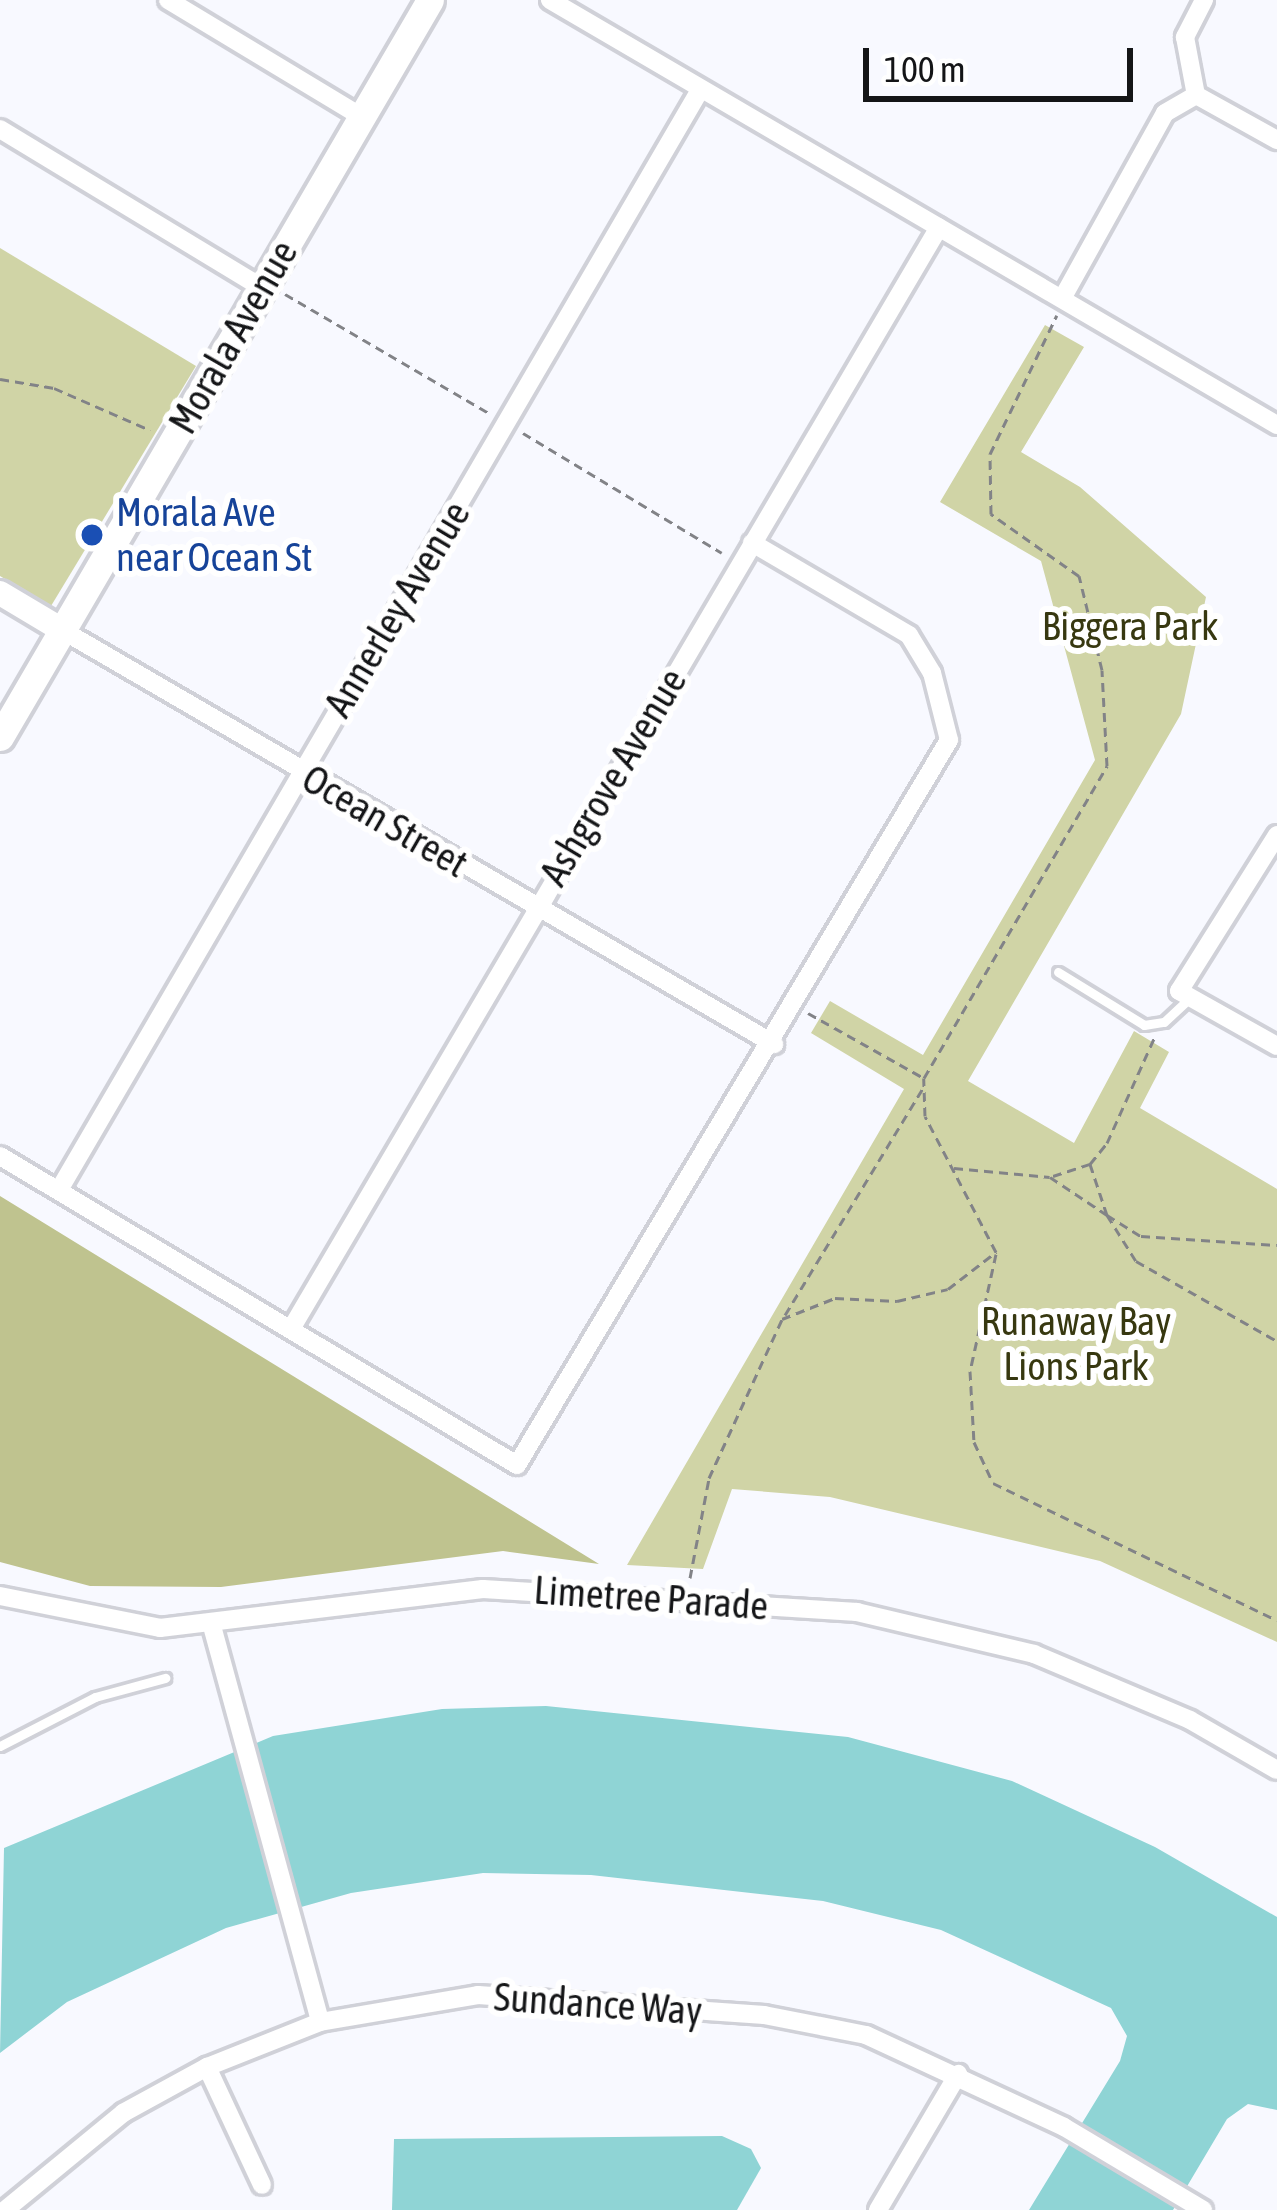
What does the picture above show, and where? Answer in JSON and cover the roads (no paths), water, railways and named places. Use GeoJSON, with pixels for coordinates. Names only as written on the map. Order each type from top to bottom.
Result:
{"type":"FeatureCollection","features":[{"type":"Feature","properties":{"kind":"main road","name":"Morala Avenue"},"geometry":{"type":"LineString","coordinates":[[0,737],[430,0]]}},
{"type":"Feature","properties":{"kind":"street"},"geometry":{"type":"LineString","coordinates":[[168,0],[359,116]]}},
{"type":"Feature","properties":{"kind":"street"},"geometry":{"type":"LineString","coordinates":[[550,0],[1277,425]]}},
{"type":"Feature","properties":{"kind":"street"},"geometry":{"type":"LineString","coordinates":[[1196,95],[1185,38],[1204,0]]}},
{"type":"Feature","properties":{"kind":"street","name":"Annerley Avenue"},"geometry":{"type":"LineString","coordinates":[[59,1190],[700,90]]}},
{"type":"Feature","properties":{"kind":"street"},"geometry":{"type":"LineString","coordinates":[[1196,95],[1277,140]]}},
{"type":"Feature","properties":{"kind":"street"},"geometry":{"type":"LineString","coordinates":[[1063,300],[1166,113],[1196,95]]}},
{"type":"Feature","properties":{"kind":"street"},"geometry":{"type":"LineString","coordinates":[[0,129],[263,288]]}},
{"type":"Feature","properties":{"kind":"street","name":"Ashgrove Avenue"},"geometry":{"type":"LineString","coordinates":[[291,1329],[939,227]]}},
{"type":"Feature","properties":{"kind":"street"},"geometry":{"type":"LineString","coordinates":[[0,1156],[517,1465],[774,1044],[949,740],[932,673],[909,634],[752,543]]}},
{"type":"Feature","properties":{"kind":"street","name":"Ocean Street"},"geometry":{"type":"LineString","coordinates":[[0,592],[301,773],[774,1044]]}},
{"type":"Feature","properties":{"kind":"street"},"geometry":{"type":"LineString","coordinates":[[1277,835],[1185,995],[1277,1046]]}},
{"type":"Feature","properties":{"kind":"street","name":"Limetree Parade"},"geometry":{"type":"LineString","coordinates":[[0,1596],[109,1624],[212,1626],[483,1589],[857,1612],[1034,1654],[1190,1720],[1277,1770]]}},
{"type":"Feature","properties":{"kind":"street"},"geometry":{"type":"LineString","coordinates":[[212,1626],[320,2022]]}},
{"type":"Feature","properties":{"kind":"street","name":"Sundance Way"},"geometry":{"type":"LineString","coordinates":[[5,2210],[123,2113],[207,2067],[320,2022],[478,1995],[675,2007],[866,2036],[958,2074],[1064,2127],[1198,2207]]}},
{"type":"Feature","properties":{"kind":"street"},"geometry":{"type":"LineString","coordinates":[[207,2067],[262,2185]]}},
{"type":"Feature","properties":{"kind":"street"},"geometry":{"type":"LineString","coordinates":[[878,2210],[958,2074]]}},
{"type":"Feature","properties":{"kind":"lane"},"geometry":{"type":"LineString","coordinates":[[1058,972],[1144,1024],[1158,1023],[1185,995]]}},
{"type":"Feature","properties":{"kind":"lane"},"geometry":{"type":"LineString","coordinates":[[0,1746],[95,1697],[165,1678]]}},
{"type":"Feature","properties":{"kind":"water"},"geometry":{"type":"Polygon","coordinates":[[[546,1706],[848,1737],[1012,1781],[1155,1847],[1277,1917],[1277,2110],[1248,2104],[1227,2119],[1173,2210],[1029,2210],[1120,2061],[1127,2036],[1111,2008],[941,1930],[823,1901],[591,1875],[483,1873],[351,1893],[226,1928],[67,2002],[0,2053],[4,1848],[273,1736],[442,1709],[546,1706]]]}},
{"type":"Feature","properties":{"kind":"water"},"geometry":{"type":"Polygon","coordinates":[[[722,2136],[751,2149],[761,2168],[737,2210],[392,2210],[394,2139],[722,2136]]]}},
{"type":"Feature","properties":{"kind":"place","name":"Morala Ave near Ocean St"},"geometry":{"type":"Point","coordinates":[92,535]}},
{"type":"Feature","properties":{"kind":"park label","name":"Biggera Park"},"geometry":{"type":"Point","coordinates":[1130,626]}},
{"type":"Feature","properties":{"kind":"park label","name":"Runaway Bay Lions Park"},"geometry":{"type":"Point","coordinates":[1076,1344]}}]}
